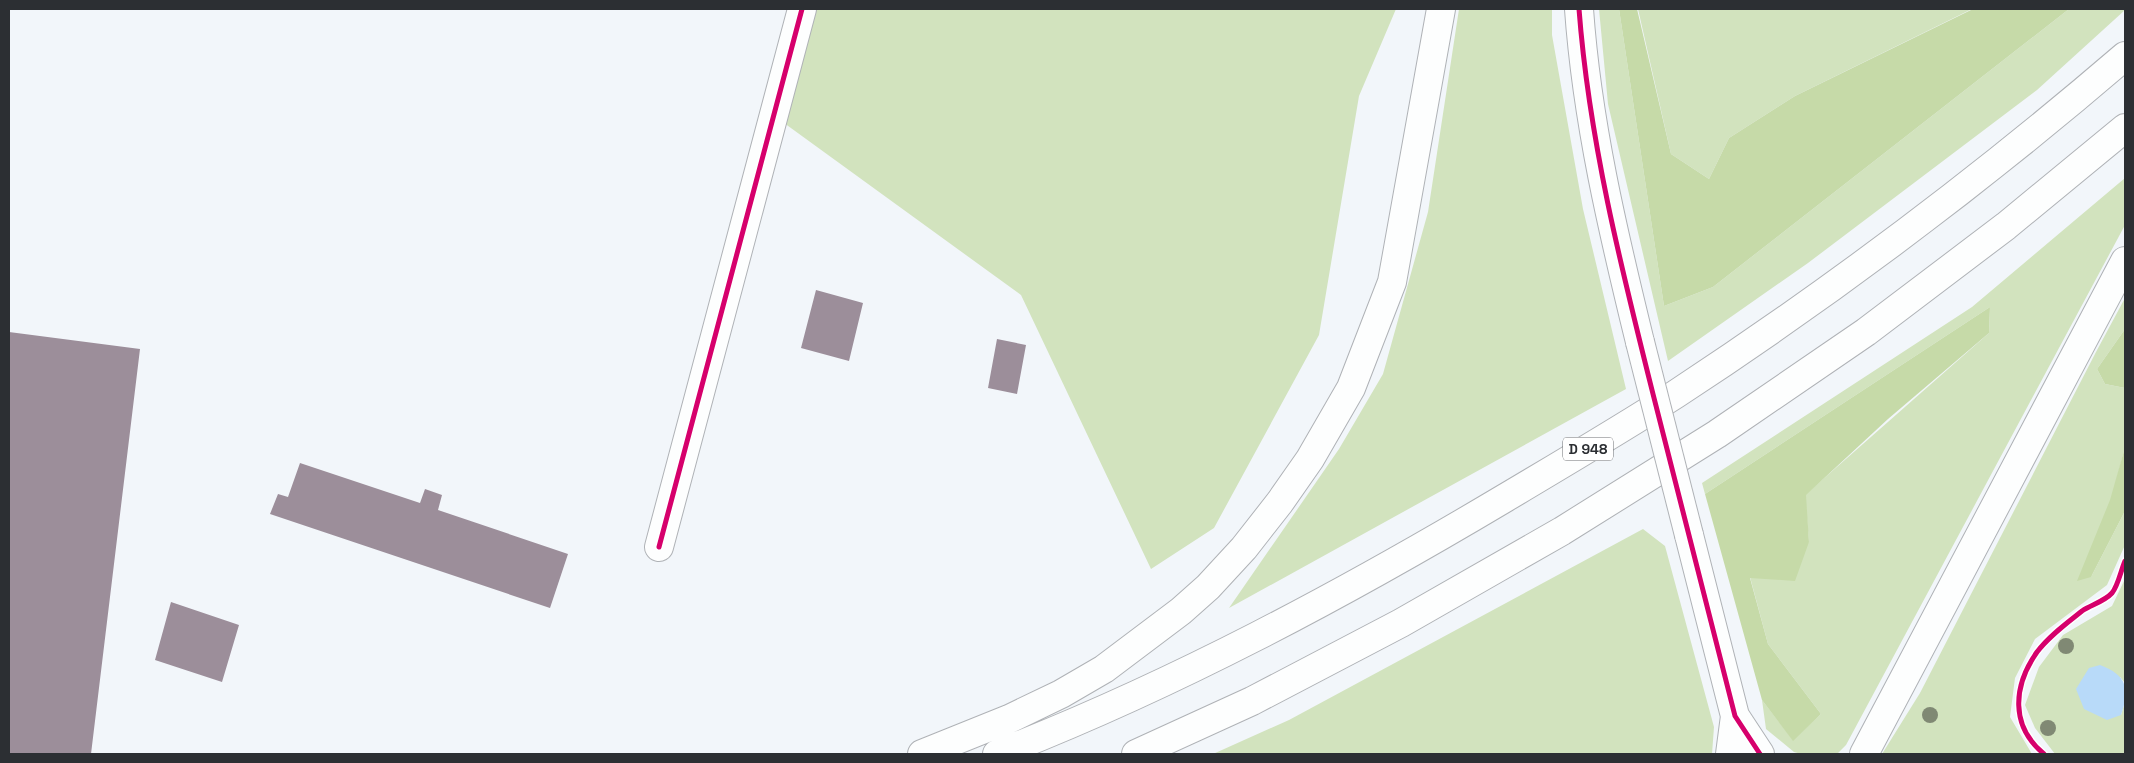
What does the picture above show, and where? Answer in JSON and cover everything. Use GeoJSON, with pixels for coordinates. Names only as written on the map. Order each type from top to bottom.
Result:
{"type":"FeatureCollection","features":[{"type":"Feature","properties":{"kind":"main road"},"geometry":{"type":"LineString","coordinates":[[659,547],[802,9]]}},
{"type":"Feature","properties":{"kind":"main road"},"geometry":{"type":"LineString","coordinates":[[922,754],[1009,719],[1061,694],[1104,669],[1181,611],[1208,587],[1244,548],[1280,502],[1310,458],[1351,388],[1392,282],[1441,9]]}},
{"type":"Feature","properties":{"kind":"main road"},"geometry":{"type":"LineString","coordinates":[[1579,9],[1582,58],[1614,238],[1734,716],[1730,754]]}},
{"type":"Feature","properties":{"kind":"main road","name":"D 948"},"geometry":{"type":"LineString","coordinates":[[997,754],[1146,690],[1259,636],[1455,528],[1598,443],[1685,388],[1859,267],[2041,128],[2125,56]]}},
{"type":"Feature","properties":{"kind":"main road"},"geometry":{"type":"LineString","coordinates":[[1136,754],[1252,701],[1401,623],[1562,531],[1718,434],[1866,332],[2006,226],[2125,128]]}},
{"type":"Feature","properties":{"kind":"main road"},"geometry":{"type":"LineString","coordinates":[[1864,754],[2125,261]]}},
{"type":"Feature","properties":{"kind":"main road"},"geometry":{"type":"LineString","coordinates":[[1734,716],[1760,754]]}},
{"type":"Feature","properties":{"kind":"green space"},"geometry":{"type":"Polygon","coordinates":[[[803,9],[1396,9],[1359,96],[1319,335],[1214,528],[1151,569],[1021,295],[773,115],[803,9]]]}},
{"type":"Feature","properties":{"kind":"green space"},"geometry":{"type":"Polygon","coordinates":[[[1459,9],[1552,9],[1552,35],[1583,209],[1626,389],[1229,608],[1339,449],[1383,374],[1428,212],[1459,9]]]}},
{"type":"Feature","properties":{"kind":"green space"},"geometry":{"type":"Polygon","coordinates":[[[1599,9],[1619,9],[1664,306],[1713,287],[2069,9],[2125,10],[2037,90],[1808,263],[1668,361],[1608,104],[1599,9]]]}},
{"type":"Feature","properties":{"kind":"green space"},"geometry":{"type":"Polygon","coordinates":[[[1619,9],[1637,9],[1671,154],[1709,179],[1729,138],[1795,96],[1973,9],[2069,9],[1713,287],[1664,306],[1619,9]]]}},
{"type":"Feature","properties":{"kind":"green space"},"geometry":{"type":"Polygon","coordinates":[[[1638,9],[1972,9],[1795,96],[1729,138],[1709,179],[1671,154],[1638,9]]]}},
{"type":"Feature","properties":{"kind":"green space"},"geometry":{"type":"Polygon","coordinates":[[[2125,178],[2125,225],[1846,745],[1837,754],[1801,754],[1794,752],[1766,729],[1762,700],[1793,740],[1821,714],[1768,644],[1750,577],[1809,542],[1805,495],[1989,333],[1990,307],[1705,494],[1702,483],[1972,307],[2125,178]]]}},
{"type":"Feature","properties":{"kind":"green space"},"geometry":{"type":"Polygon","coordinates":[[[2125,298],[2125,329],[2097,369],[2105,384],[2125,388],[2125,447],[2091,577],[2125,511],[2125,545],[2107,585],[2035,639],[2015,678],[2010,717],[2032,754],[1882,754],[1920,693],[2125,298]]]}},
{"type":"Feature","properties":{"kind":"green space"},"geometry":{"type":"Polygon","coordinates":[[[1990,307],[1989,333],[1888,419],[1806,495],[1809,542],[1795,581],[1750,578],[1768,644],[1821,714],[1793,741],[1762,700],[1705,494],[1990,307]]]}},
{"type":"Feature","properties":{"kind":"green space"},"geometry":{"type":"Polygon","coordinates":[[[2125,329],[2125,388],[2105,384],[2097,369],[2125,329]]]}},
{"type":"Feature","properties":{"kind":"green space"},"geometry":{"type":"Polygon","coordinates":[[[2125,447],[2125,511],[2091,577],[2077,581],[2110,500],[2125,447]]]}},
{"type":"Feature","properties":{"kind":"green space"},"geometry":{"type":"Polygon","coordinates":[[[1643,529],[1665,546],[1714,727],[1712,754],[1213,754],[1289,720],[1643,529]]]}},
{"type":"Feature","properties":{"kind":"green space"},"geometry":{"type":"Polygon","coordinates":[[[2125,579],[2125,683],[2120,677],[2121,715],[2125,702],[2125,754],[2055,754],[2035,728],[2025,705],[2039,667],[2063,635],[2112,606],[2125,579]]]}},
{"type":"Feature","properties":{"kind":"water"},"geometry":{"type":"Polygon","coordinates":[[[2100,665],[2116,673],[2121,678],[2125,690],[2124,706],[2121,715],[2107,720],[2084,709],[2076,689],[2089,668],[2100,665]]]}},
{"type":"Feature","properties":{"kind":"building"},"geometry":{"type":"Polygon","coordinates":[[[816,290],[863,303],[849,361],[801,348],[816,290]]]}},
{"type":"Feature","properties":{"kind":"building"},"geometry":{"type":"Polygon","coordinates":[[[9,332],[140,349],[91,754],[9,754],[9,332]]]}},
{"type":"Feature","properties":{"kind":"building"},"geometry":{"type":"Polygon","coordinates":[[[997,339],[1026,345],[1017,394],[988,388],[997,339]]]}},
{"type":"Feature","properties":{"kind":"building"},"geometry":{"type":"Polygon","coordinates":[[[300,463],[420,503],[425,489],[442,495],[438,510],[568,554],[550,608],[270,514],[278,494],[288,497],[300,463]]]}},
{"type":"Feature","properties":{"kind":"building"},"geometry":{"type":"Polygon","coordinates":[[[171,602],[239,625],[222,682],[155,660],[171,602]]]}},
{"type":"Feature","properties":{"kind":"cycle path"},"geometry":{"type":"LineString","coordinates":[[659,547],[802,9]]}},
{"type":"Feature","properties":{"kind":"cycle path"},"geometry":{"type":"LineString","coordinates":[[1579,9],[1590,107],[1598,155],[1629,299],[1735,716],[1760,754]]}},
{"type":"Feature","properties":{"kind":"cycle path"},"geometry":{"type":"LineString","coordinates":[[2044,754],[2025,731],[2021,718],[2019,705],[2023,678],[2037,652],[2053,635],[2082,611],[2112,593],[2125,561]]}}]}
